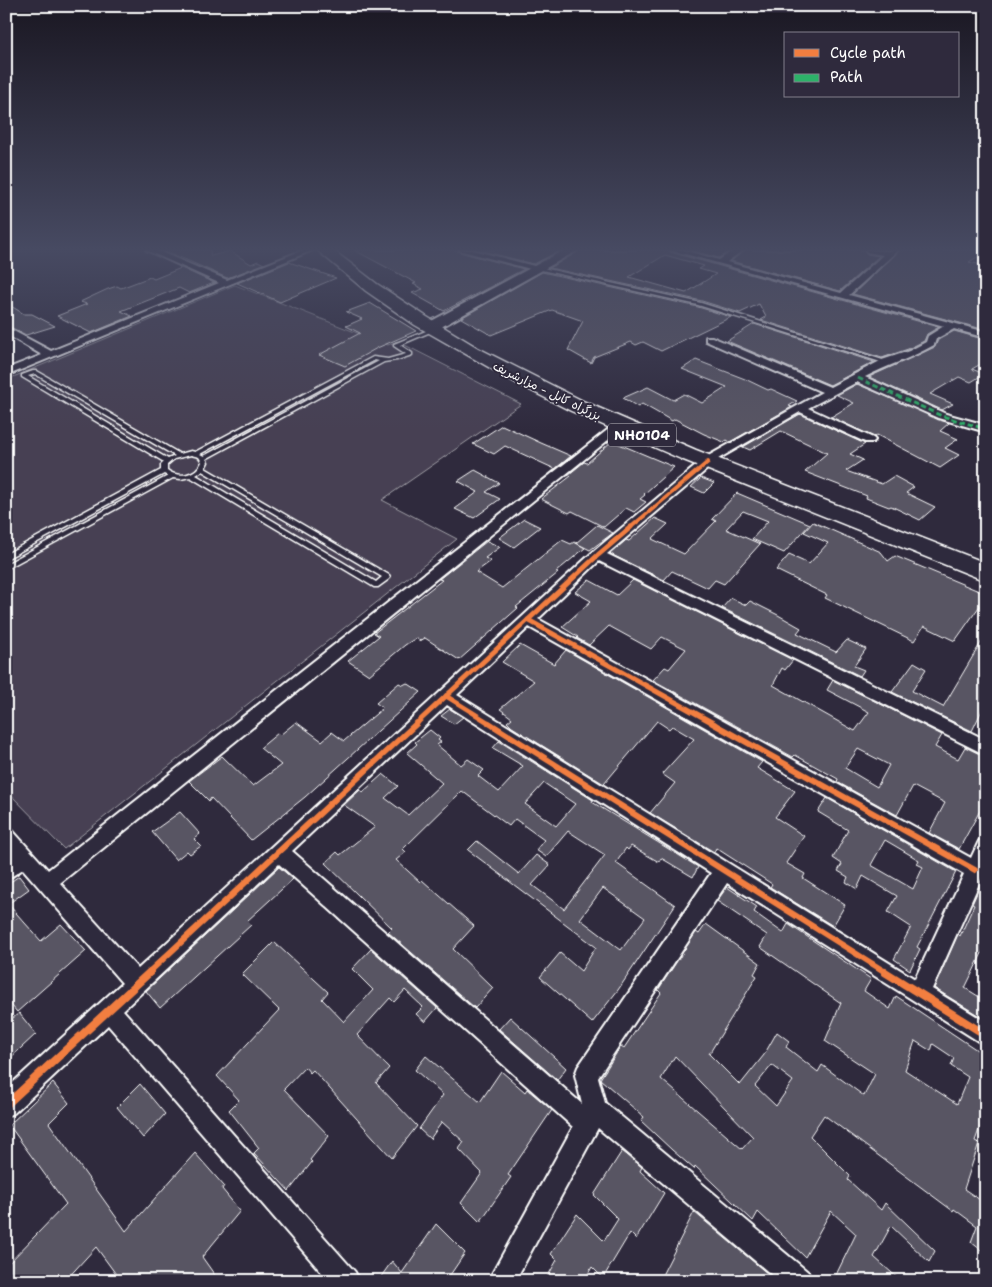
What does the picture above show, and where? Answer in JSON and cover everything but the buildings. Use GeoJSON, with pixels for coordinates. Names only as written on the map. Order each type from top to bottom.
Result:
{"type":"FeatureCollection","features":[{"type":"Feature","properties":{"kind":"highway","name":"بزرگراه کابل - مزارشریف"},"geometry":{"type":"LineString","coordinates":[[406,310],[527,382],[620,426],[986,564]]}},
{"type":"Feature","properties":{"kind":"highway","name":"بزرگراه کابل - مزارشریف"},"geometry":{"type":"LineString","coordinates":[[411,310],[433,327],[711,460],[986,573]]}},
{"type":"Feature","properties":{"kind":"street"},"geometry":{"type":"LineString","coordinates":[[6,373],[160,310]]}},
{"type":"Feature","properties":{"kind":"street"},"geometry":{"type":"LineString","coordinates":[[433,327],[463,310]]}},
{"type":"Feature","properties":{"kind":"street"},"geometry":{"type":"LineString","coordinates":[[894,310],[986,335]]}},
{"type":"Feature","properties":{"kind":"street"},"geometry":{"type":"LineString","coordinates":[[6,1105],[598,555],[711,460],[800,408],[886,362],[925,347],[932,343],[931,338],[952,326]]}},
{"type":"Feature","properties":{"kind":"street"},"geometry":{"type":"LineString","coordinates":[[6,330],[50,355]]}},
{"type":"Feature","properties":{"kind":"street"},"geometry":{"type":"LineString","coordinates":[[709,339],[832,392]]}},
{"type":"Feature","properties":{"kind":"street"},"geometry":{"type":"LineString","coordinates":[[858,378],[942,416],[986,429]]}},
{"type":"Feature","properties":{"kind":"street"},"geometry":{"type":"LineString","coordinates":[[800,408],[869,440]]}},
{"type":"Feature","properties":{"kind":"street"},"geometry":{"type":"LineString","coordinates":[[47,882],[620,426]]}},
{"type":"Feature","properties":{"kind":"street"},"geometry":{"type":"LineString","coordinates":[[598,555],[986,748]]}},
{"type":"Feature","properties":{"kind":"street"},"geometry":{"type":"LineString","coordinates":[[528,620],[975,870]]}},
{"type":"Feature","properties":{"kind":"street"},"geometry":{"type":"LineString","coordinates":[[446,696],[920,992],[986,1036]]}},
{"type":"Feature","properties":{"kind":"street"},"geometry":{"type":"LineString","coordinates":[[6,836],[137,984]]}},
{"type":"Feature","properties":{"kind":"street"},"geometry":{"type":"LineString","coordinates":[[920,992],[986,847]]}},
{"type":"Feature","properties":{"kind":"street"},"geometry":{"type":"LineString","coordinates":[[278,852],[591,1117],[799,1281]]}},
{"type":"Feature","properties":{"kind":"street"},"geometry":{"type":"LineString","coordinates":[[6,871],[25,856]]}},
{"type":"Feature","properties":{"kind":"street"},"geometry":{"type":"LineString","coordinates":[[501,1281],[591,1117],[586,1075],[724,870]]}},
{"type":"Feature","properties":{"kind":"street"},"geometry":{"type":"LineString","coordinates":[[109,1010],[346,1281]]}},
{"type":"Feature","properties":{"kind":"lane"},"geometry":{"type":"LineString","coordinates":[[719,310],[886,362]]}},
{"type":"Feature","properties":{"kind":"lane"},"geometry":{"type":"LineString","coordinates":[[204,458],[382,361],[397,360],[410,354],[396,345],[433,327]]}},
{"type":"Feature","properties":{"kind":"lane"},"geometry":{"type":"LineString","coordinates":[[164,472],[164,465],[167,461],[178,455],[196,454],[375,358],[382,361]]}},
{"type":"Feature","properties":{"kind":"lane"},"geometry":{"type":"LineString","coordinates":[[24,366],[178,455]]}},
{"type":"Feature","properties":{"kind":"lane"},"geometry":{"type":"LineString","coordinates":[[35,372],[24,376],[167,461]]}},
{"type":"Feature","properties":{"kind":"lane"},"geometry":{"type":"LineString","coordinates":[[196,454],[204,458]]}},
{"type":"Feature","properties":{"kind":"lane"},"geometry":{"type":"LineString","coordinates":[[6,567],[172,476],[191,475],[202,469],[205,462],[204,458]]}},
{"type":"Feature","properties":{"kind":"lane"},"geometry":{"type":"LineString","coordinates":[[191,475],[376,585],[387,577],[202,469]]}},
{"type":"Feature","properties":{"kind":"lane"},"geometry":{"type":"LineString","coordinates":[[164,472],[172,476]]}},
{"type":"Feature","properties":{"kind":"lane"},"geometry":{"type":"LineString","coordinates":[[6,557],[164,472]]}},
{"type":"Feature","properties":{"kind":"shaded area"},"geometry":{"type":"Polygon","coordinates":[[[175,310],[299,310],[388,345],[397,341],[521,404],[382,500],[457,539],[64,849],[6,790],[6,380],[175,310]]]}},
{"type":"Feature","properties":{"kind":"marked path"},"geometry":{"type":"LineString","coordinates":[[858,378],[942,416],[986,429]]}},
{"type":"Feature","properties":{"kind":"cycle path"},"geometry":{"type":"LineString","coordinates":[[6,1105],[598,555],[708,462]]}},
{"type":"Feature","properties":{"kind":"cycle path"},"geometry":{"type":"LineString","coordinates":[[528,620],[975,870]]}},
{"type":"Feature","properties":{"kind":"cycle path"},"geometry":{"type":"LineString","coordinates":[[446,696],[986,1035]]}}]}
